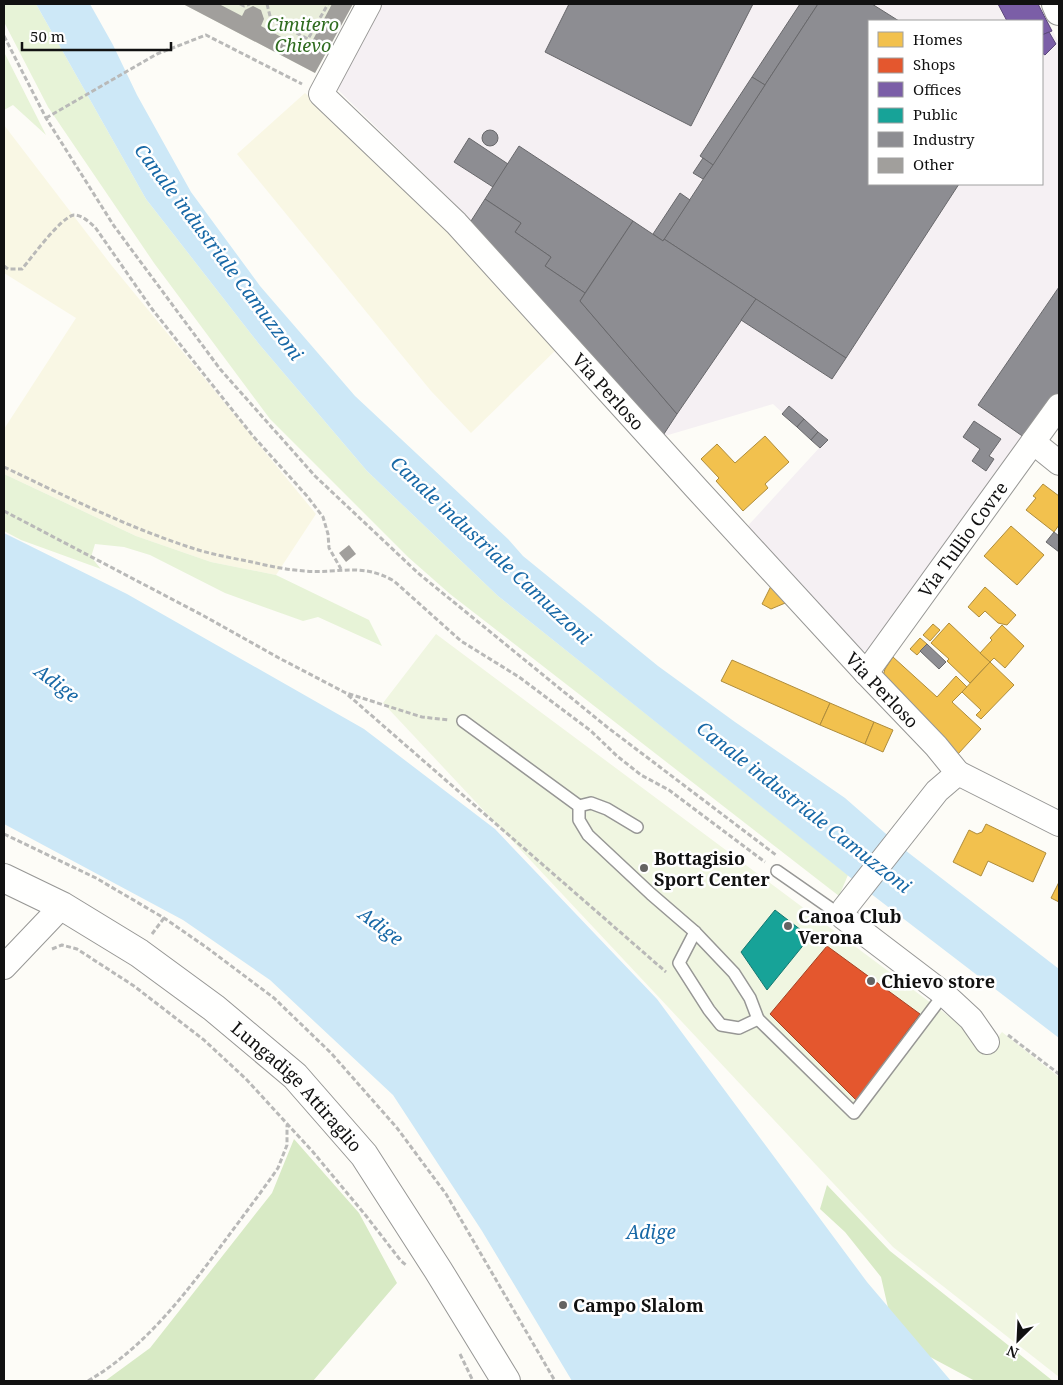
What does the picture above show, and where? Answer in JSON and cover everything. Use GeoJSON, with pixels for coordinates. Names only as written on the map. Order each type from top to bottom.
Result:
{"type":"FeatureCollection","features":[{"type":"Feature","properties":{"kind":"street"},"geometry":{"type":"LineString","coordinates":[[321,94],[369,4]]}},
{"type":"Feature","properties":{"kind":"street"},"geometry":{"type":"LineString","coordinates":[[1056,4],[1059,11]]}},
{"type":"Feature","properties":{"kind":"street","name":"Via Perloso"},"geometry":{"type":"LineString","coordinates":[[321,94],[456,223],[690,482],[936,746],[958,773],[1059,824]]}},
{"type":"Feature","properties":{"kind":"street","name":"Via Tullio Covre"},"geometry":{"type":"LineString","coordinates":[[866,673],[1059,406]]}},
{"type":"Feature","properties":{"kind":"street"},"geometry":{"type":"LineString","coordinates":[[1032,442],[1059,463]]}},
{"type":"Feature","properties":{"kind":"street"},"geometry":{"type":"LineString","coordinates":[[958,773],[937,792],[847,908],[971,1019],[987,1042]]}},
{"type":"Feature","properties":{"kind":"street","name":"Lungadige Attiraglio"},"geometry":{"type":"LineString","coordinates":[[4,878],[62,906],[139,954],[214,1008],[295,1076],[364,1155],[506,1381]]}},
{"type":"Feature","properties":{"kind":"street"},"geometry":{"type":"LineString","coordinates":[[4,967],[62,906]]}},
{"type":"Feature","properties":{"kind":"lane"},"geometry":{"type":"LineString","coordinates":[[463,721],[579,806]]}},
{"type":"Feature","properties":{"kind":"lane"},"geometry":{"type":"LineString","coordinates":[[579,806],[591,803],[637,827]]}},
{"type":"Feature","properties":{"kind":"lane"},"geometry":{"type":"LineString","coordinates":[[579,806],[579,820],[588,835],[695,932],[734,973],[750,998],[758,1019],[854,1112],[944,994]]}},
{"type":"Feature","properties":{"kind":"lane"},"geometry":{"type":"LineString","coordinates":[[777,871],[847,908]]}},
{"type":"Feature","properties":{"kind":"lane"},"geometry":{"type":"LineString","coordinates":[[695,932],[679,963],[709,1010],[721,1025],[739,1028],[758,1019]]}},
{"type":"Feature","properties":{"kind":"path"},"geometry":{"type":"LineString","coordinates":[[240,4],[244,6],[250,4]]}},
{"type":"Feature","properties":{"kind":"path"},"geometry":{"type":"LineString","coordinates":[[267,4],[271,20],[308,39],[328,4]]}},
{"type":"Feature","properties":{"kind":"path"},"geometry":{"type":"LineString","coordinates":[[46,118],[157,54],[206,35],[321,94]]}},
{"type":"Feature","properties":{"kind":"path"},"geometry":{"type":"LineString","coordinates":[[4,36],[46,118],[114,226],[220,369],[315,476],[418,572],[607,727],[777,856]]}},
{"type":"Feature","properties":{"kind":"path"},"geometry":{"type":"LineString","coordinates":[[4,266],[22,269],[65,218],[76,215],[84,218],[95,227],[152,309],[253,436],[308,496],[323,517],[328,534],[329,548],[341,569]]}},
{"type":"Feature","properties":{"kind":"path"},"geometry":{"type":"LineString","coordinates":[[4,467],[119,520],[191,548],[305,571],[341,569],[363,570],[383,574],[394,581],[461,641],[519,677],[591,731],[616,756],[641,775],[669,790],[777,871]]}},
{"type":"Feature","properties":{"kind":"path"},"geometry":{"type":"LineString","coordinates":[[4,511],[346,693],[422,717],[463,721]]}},
{"type":"Feature","properties":{"kind":"path"},"geometry":{"type":"LineString","coordinates":[[346,693],[672,977]]}},
{"type":"Feature","properties":{"kind":"path"},"geometry":{"type":"LineString","coordinates":[[47,954],[52,949],[62,945],[77,949],[134,986],[204,1040],[246,1079],[313,1152],[355,1202],[401,1262]]}},
{"type":"Feature","properties":{"kind":"path"},"geometry":{"type":"LineString","coordinates":[[88,1381],[135,1348],[188,1291],[278,1168],[287,1145],[288,1125]]}},
{"type":"Feature","properties":{"kind":"shaded area"},"geometry":{"type":"Polygon","coordinates":[[[376,4],[1040,4],[1059,44],[1059,386],[880,643],[865,651],[848,645],[744,530],[820,447],[773,404],[658,438],[464,213],[333,85],[376,4]]]}},
{"type":"Feature","properties":{"kind":"shaded area"},"geometry":{"type":"Polygon","coordinates":[[[305,93],[366,146],[560,346],[471,433],[431,391],[237,154],[305,93]]]}},
{"type":"Feature","properties":{"kind":"shaded area"},"geometry":{"type":"Polygon","coordinates":[[[4,125],[112,266],[316,514],[276,575],[211,562],[136,536],[4,474],[4,429],[76,318],[4,273],[4,125]]]}},
{"type":"Feature","properties":{"kind":"green space"},"geometry":{"type":"Polygon","coordinates":[[[4,4],[36,4],[146,199],[259,344],[367,471],[498,596],[848,875],[839,896],[450,594],[408,557],[270,419],[154,263],[48,107],[4,22],[4,4]]]}},
{"type":"Feature","properties":{"kind":"green space","name":"Cimitero Chievo"},"geometry":{"type":"Polygon","coordinates":[[[183,4],[353,4],[315,73],[183,4]]]}},
{"type":"Feature","properties":{"kind":"green space"},"geometry":{"type":"Polygon","coordinates":[[[4,52],[46,135],[13,105],[4,110],[4,52]]]}},
{"type":"Feature","properties":{"kind":"green space"},"geometry":{"type":"Polygon","coordinates":[[[4,474],[136,536],[211,562],[276,575],[369,620],[382,646],[318,617],[303,621],[225,593],[150,555],[124,547],[95,544],[91,557],[101,569],[21,540],[4,531],[4,474]]]}},
{"type":"Feature","properties":{"kind":"green space","name":"Bottagisio Sport Center"},"geometry":{"type":"Polygon","coordinates":[[[436,634],[990,1047],[1002,1032],[1059,1077],[1059,1377],[893,1247],[383,703],[436,634]]]}},
{"type":"Feature","properties":{"kind":"green space"},"geometry":{"type":"Polygon","coordinates":[[[294,1139],[359,1213],[397,1283],[313,1381],[105,1381],[150,1348],[272,1193],[294,1139]]]}},
{"type":"Feature","properties":{"kind":"green space"},"geometry":{"type":"Polygon","coordinates":[[[827,1185],[890,1251],[1053,1381],[975,1381],[919,1351],[889,1312],[881,1277],[845,1232],[820,1209],[827,1185]]]}},
{"type":"Feature","properties":{"kind":"water","name":"Canale industriale Camuzzoni"},"geometry":{"type":"Polygon","coordinates":[[[36,4],[90,4],[113,45],[137,95],[191,192],[260,286],[355,396],[508,539],[523,556],[658,666],[845,798],[901,847],[1059,969],[1059,1038],[866,890],[498,596],[367,471],[259,344],[146,199],[36,4]]]}},
{"type":"Feature","properties":{"kind":"water","name":"Adige"},"geometry":{"type":"Polygon","coordinates":[[[4,533],[127,594],[364,729],[495,829],[657,999],[867,1282],[951,1381],[572,1381],[482,1231],[393,1095],[270,980],[183,920],[4,824],[4,533]]]}},
{"type":"Feature","properties":{"kind":"building: Homes"},"geometry":{"type":"Polygon","coordinates":[[[765,436],[789,462],[765,484],[768,488],[743,511],[716,481],[719,478],[701,459],[717,444],[735,463],[765,436]]]}},
{"type":"Feature","properties":{"kind":"building: Homes"},"geometry":{"type":"Polygon","coordinates":[[[1043,484],[1059,496],[1059,525],[1054,532],[1026,510],[1036,498],[1033,496],[1043,484]]]}},
{"type":"Feature","properties":{"kind":"building: Homes"},"geometry":{"type":"Polygon","coordinates":[[[1011,526],[1044,555],[1017,585],[984,556],[1011,526]]]}},
{"type":"Feature","properties":{"kind":"building: Homes"},"geometry":{"type":"Polygon","coordinates":[[[771,586],[790,601],[771,609],[762,604],[771,586]]]}},
{"type":"Feature","properties":{"kind":"building: Homes"},"geometry":{"type":"Polygon","coordinates":[[[985,587],[1016,615],[1007,625],[998,623],[985,611],[979,617],[968,607],[985,587]]]}},
{"type":"Feature","properties":{"kind":"building: Homes"},"geometry":{"type":"Polygon","coordinates":[[[949,623],[990,662],[970,683],[947,661],[949,659],[931,643],[949,623]]]}},
{"type":"Feature","properties":{"kind":"building: Homes"},"geometry":{"type":"Polygon","coordinates":[[[933,624],[940,630],[930,641],[923,635],[933,624]]]}},
{"type":"Feature","properties":{"kind":"building: Homes"},"geometry":{"type":"Polygon","coordinates":[[[1002,625],[1024,646],[1005,668],[994,658],[990,662],[980,653],[1002,625]]]}},
{"type":"Feature","properties":{"kind":"building: Homes"},"geometry":{"type":"Polygon","coordinates":[[[920,638],[927,644],[917,655],[910,649],[920,638]]]}},
{"type":"Feature","properties":{"kind":"building: Homes"},"geometry":{"type":"Polygon","coordinates":[[[893,657],[937,697],[956,676],[967,687],[952,702],[981,729],[958,754],[883,676],[893,657]]]}},
{"type":"Feature","properties":{"kind":"building: Homes"},"geometry":{"type":"Polygon","coordinates":[[[732,660],[830,703],[820,725],[721,681],[732,660]]]}},
{"type":"Feature","properties":{"kind":"building: Homes"},"geometry":{"type":"Polygon","coordinates":[[[990,662],[1014,685],[981,719],[976,715],[981,710],[962,692],[990,662]]]}},
{"type":"Feature","properties":{"kind":"building: Homes"},"geometry":{"type":"Polygon","coordinates":[[[830,703],[874,722],[865,744],[820,725],[830,703]]]}},
{"type":"Feature","properties":{"kind":"building: Homes"},"geometry":{"type":"Polygon","coordinates":[[[874,722],[893,730],[883,752],[865,744],[874,722]]]}},
{"type":"Feature","properties":{"kind":"building: Homes"},"geometry":{"type":"Polygon","coordinates":[[[986,824],[1046,853],[1033,882],[988,861],[981,876],[953,862],[969,830],[977,834],[982,832],[986,824]]]}},
{"type":"Feature","properties":{"kind":"building: Homes"},"geometry":{"type":"Polygon","coordinates":[[[1059,882],[1059,902],[1051,898],[1059,882]]]}},
{"type":"Feature","properties":{"kind":"building: Shops"},"geometry":{"type":"Polygon","coordinates":[[[827,946],[920,1014],[856,1100],[770,1014],[827,946]]]}},
{"type":"Feature","properties":{"kind":"building: Offices"},"geometry":{"type":"Polygon","coordinates":[[[998,4],[1038,4],[1052,31],[1043,35],[1043,20],[1006,20],[998,4]]]}},
{"type":"Feature","properties":{"kind":"building: Offices"},"geometry":{"type":"Polygon","coordinates":[[[1049,32],[1056,44],[1045,55],[1043,54],[1043,35],[1049,32]]]}},
{"type":"Feature","properties":{"kind":"building: Public","name":"Canoa Club Verona"},"geometry":{"type":"Polygon","coordinates":[[[775,910],[810,937],[767,990],[741,952],[775,910]]]}},
{"type":"Feature","properties":{"kind":"building: Industry"},"geometry":{"type":"Polygon","coordinates":[[[569,4],[753,4],[691,126],[545,52],[569,4]]]}},
{"type":"Feature","properties":{"kind":"building: Industry"},"geometry":{"type":"Polygon","coordinates":[[[800,4],[818,4],[765,85],[752,77],[800,4]]]}},
{"type":"Feature","properties":{"kind":"building: Industry"},"geometry":{"type":"Polygon","coordinates":[[[818,4],[872,4],[897,20],[868,20],[868,185],[958,185],[846,358],[664,239],[818,4]]]}},
{"type":"Feature","properties":{"kind":"building: Industry"},"geometry":{"type":"Polygon","coordinates":[[[752,77],[765,85],[713,165],[700,156],[752,77]]]}},
{"type":"Feature","properties":{"kind":"building: Industry"},"geometry":{"type":"Polygon","coordinates":[[[490,130],[498,138],[490,146],[482,138],[490,130]]]}},
{"type":"Feature","properties":{"kind":"building: Industry"},"geometry":{"type":"Polygon","coordinates":[[[469,138],[508,164],[493,187],[454,162],[469,138]]]}},
{"type":"Feature","properties":{"kind":"building: Industry"},"geometry":{"type":"Polygon","coordinates":[[[519,146],[633,221],[585,293],[545,266],[551,257],[515,232],[521,223],[485,199],[519,146]]]}},
{"type":"Feature","properties":{"kind":"building: Industry"},"geometry":{"type":"Polygon","coordinates":[[[703,158],[713,165],[703,179],[693,173],[703,158]]]}},
{"type":"Feature","properties":{"kind":"building: Industry"},"geometry":{"type":"Polygon","coordinates":[[[680,193],[690,200],[663,241],[653,234],[680,193]]]}},
{"type":"Feature","properties":{"kind":"building: Industry"},"geometry":{"type":"Polygon","coordinates":[[[485,199],[521,223],[515,232],[551,257],[545,266],[585,293],[580,301],[677,414],[660,440],[471,221],[485,199]]]}},
{"type":"Feature","properties":{"kind":"building: Industry"},"geometry":{"type":"Polygon","coordinates":[[[633,221],[756,299],[677,414],[580,301],[633,221]]]}},
{"type":"Feature","properties":{"kind":"building: Industry"},"geometry":{"type":"Polygon","coordinates":[[[1059,287],[1059,395],[1028,440],[978,405],[1059,287]]]}},
{"type":"Feature","properties":{"kind":"building: Industry"},"geometry":{"type":"Polygon","coordinates":[[[756,299],[846,358],[832,379],[741,320],[756,299]]]}},
{"type":"Feature","properties":{"kind":"building: Industry"},"geometry":{"type":"Polygon","coordinates":[[[789,406],[804,419],[797,427],[782,414],[789,406]]]}},
{"type":"Feature","properties":{"kind":"building: Industry"},"geometry":{"type":"Polygon","coordinates":[[[804,419],[818,432],[811,440],[797,427],[804,419]]]}},
{"type":"Feature","properties":{"kind":"building: Industry"},"geometry":{"type":"Polygon","coordinates":[[[974,421],[1001,439],[989,456],[994,459],[986,471],[972,461],[980,449],[963,437],[974,421]]]}},
{"type":"Feature","properties":{"kind":"building: Industry"},"geometry":{"type":"Polygon","coordinates":[[[818,432],[828,440],[820,448],[811,440],[818,432]]]}},
{"type":"Feature","properties":{"kind":"building: Industry"},"geometry":{"type":"Polygon","coordinates":[[[1054,532],[1059,536],[1059,552],[1046,542],[1054,532]]]}},
{"type":"Feature","properties":{"kind":"building: Industry"},"geometry":{"type":"Polygon","coordinates":[[[927,644],[946,662],[939,669],[920,651],[927,644]]]}},
{"type":"Feature","properties":{"kind":"building: Other"},"geometry":{"type":"Polygon","coordinates":[[[183,4],[219,4],[242,16],[245,10],[253,6],[261,10],[264,19],[261,26],[307,51],[332,4],[353,4],[315,73],[183,4]]]}},
{"type":"Feature","properties":{"kind":"building: Other"},"geometry":{"type":"Polygon","coordinates":[[[349,545],[356,554],[346,562],[339,553],[349,545]]]}},
{"type":"Feature","properties":{"kind":"place","name":"Bottagisio Sport Center"},"geometry":{"type":"Point","coordinates":[644,868]}},
{"type":"Feature","properties":{"kind":"place","name":"Canoa Club Verona"},"geometry":{"type":"Point","coordinates":[788,926]}},
{"type":"Feature","properties":{"kind":"place","name":"Chievo store"},"geometry":{"type":"Point","coordinates":[871,981]}},
{"type":"Feature","properties":{"kind":"place","name":"Campo Slalom"},"geometry":{"type":"Point","coordinates":[563,1305]}}]}
